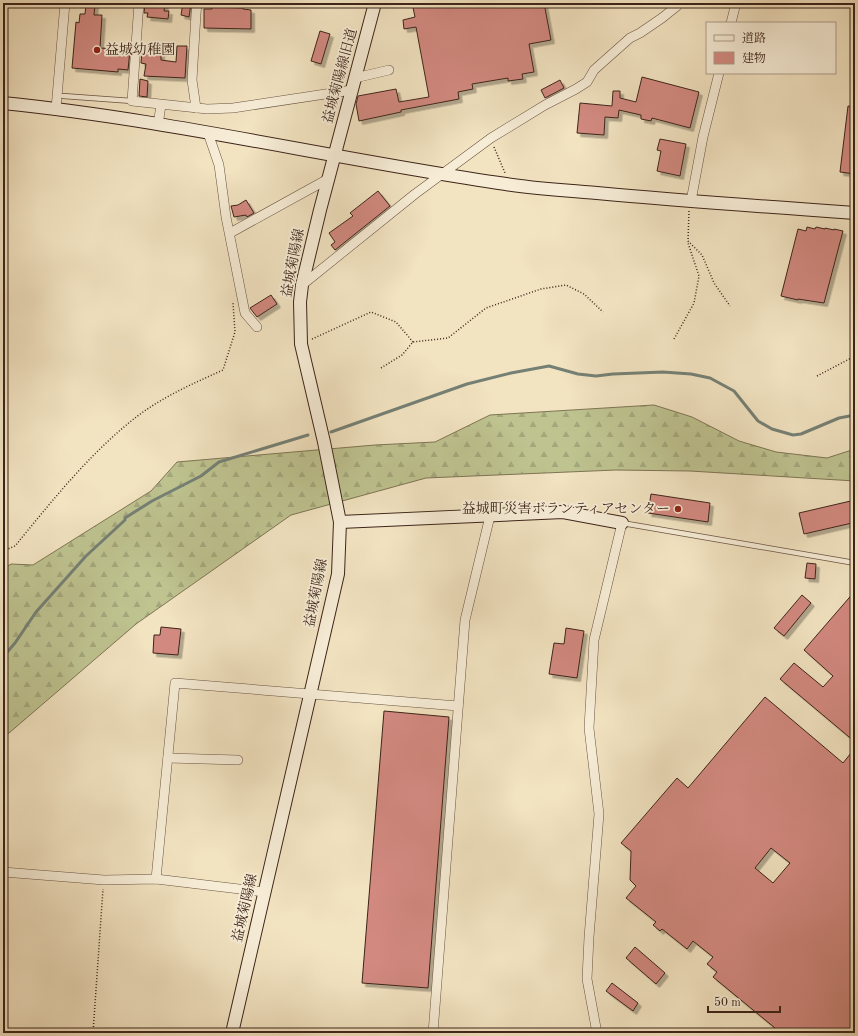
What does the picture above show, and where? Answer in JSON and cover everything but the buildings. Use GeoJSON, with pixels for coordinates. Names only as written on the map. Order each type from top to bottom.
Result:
{"type":"FeatureCollection","features":[{"type":"Feature","properties":{"kind":"street"},"geometry":{"type":"LineString","coordinates":[[56,109],[65,3]]}},
{"type":"Feature","properties":{"kind":"street"},"geometry":{"type":"LineString","coordinates":[[140,3],[132,102],[207,109],[233,108],[352,90]]}},
{"type":"Feature","properties":{"kind":"street"},"geometry":{"type":"LineString","coordinates":[[196,108],[192,80],[197,3]]}},
{"type":"Feature","properties":{"kind":"street","name":"益城菊陽線旧道"},"geometry":{"type":"LineString","coordinates":[[334,156],[375,3]]}},
{"type":"Feature","properties":{"kind":"street"},"geometry":{"type":"LineString","coordinates":[[302,285],[415,194],[491,138],[545,105],[587,82],[594,70],[630,38],[662,18],[677,6],[678,3]]}},
{"type":"Feature","properties":{"kind":"street"},"geometry":{"type":"LineString","coordinates":[[731,22],[736,3]]}},
{"type":"Feature","properties":{"kind":"street"},"geometry":{"type":"LineString","coordinates":[[355,78],[389,70]]}},
{"type":"Feature","properties":{"kind":"street"},"geometry":{"type":"LineString","coordinates":[[691,201],[703,137],[719,74]]}},
{"type":"Feature","properties":{"kind":"street"},"geometry":{"type":"LineString","coordinates":[[3,103],[56,109],[208,133],[334,156],[510,185],[691,201],[855,213]]}},
{"type":"Feature","properties":{"kind":"street"},"geometry":{"type":"LineString","coordinates":[[158,125],[161,105]]}},
{"type":"Feature","properties":{"kind":"street"},"geometry":{"type":"LineString","coordinates":[[208,133],[219,165],[226,217],[245,313],[257,327]]}},
{"type":"Feature","properties":{"kind":"street","name":"益城菊陽線"},"geometry":{"type":"LineString","coordinates":[[232,1033],[338,574],[340,522],[324,442],[301,344],[300,302],[302,285],[334,156]]}},
{"type":"Feature","properties":{"kind":"street"},"geometry":{"type":"LineString","coordinates":[[230,233],[328,179]]}},
{"type":"Feature","properties":{"kind":"street"},"geometry":{"type":"LineString","coordinates":[[340,522],[563,512],[622,523],[594,640],[589,728],[599,814],[587,979],[596,1033]]}},
{"type":"Feature","properties":{"kind":"street"},"geometry":{"type":"LineString","coordinates":[[433,1033],[465,620],[490,516]]}},
{"type":"Feature","properties":{"kind":"street"},"geometry":{"type":"LineString","coordinates":[[156,879],[175,683],[458,706]]}},
{"type":"Feature","properties":{"kind":"street"},"geometry":{"type":"LineString","coordinates":[[168,758],[238,760]]}},
{"type":"Feature","properties":{"kind":"street"},"geometry":{"type":"LineString","coordinates":[[3,872],[104,880],[156,879],[264,892]]}},
{"type":"Feature","properties":{"kind":"lane"},"geometry":{"type":"LineString","coordinates":[[63,96],[132,102]]}},
{"type":"Feature","properties":{"kind":"lane"},"geometry":{"type":"LineString","coordinates":[[622,523],[855,563]]}},
{"type":"Feature","properties":{"kind":"path"},"geometry":{"type":"LineString","coordinates":[[491,138],[510,185]]}},
{"type":"Feature","properties":{"kind":"path"},"geometry":{"type":"LineString","coordinates":[[674,339],[694,304],[699,276],[688,241],[688,215],[691,201]]}},
{"type":"Feature","properties":{"kind":"path"},"geometry":{"type":"LineString","coordinates":[[688,241],[702,255],[714,283],[730,306]]}},
{"type":"Feature","properties":{"kind":"path"},"geometry":{"type":"LineString","coordinates":[[381,368],[402,355],[412,342],[448,338],[486,308],[541,289],[566,285],[584,294],[603,312]]}},
{"type":"Feature","properties":{"kind":"path"},"geometry":{"type":"LineString","coordinates":[[3,551],[15,546],[71,480],[102,448],[135,418],[170,394],[223,370],[235,332],[232,299]]}},
{"type":"Feature","properties":{"kind":"path"},"geometry":{"type":"LineString","coordinates":[[301,344],[371,312],[396,322],[412,342]]}},
{"type":"Feature","properties":{"kind":"path"},"geometry":{"type":"LineString","coordinates":[[818,376],[855,356]]}},
{"type":"Feature","properties":{"kind":"path"},"geometry":{"type":"LineString","coordinates":[[93,1033],[104,880]]}},
{"type":"Feature","properties":{"kind":"green space"},"geometry":{"type":"Polygon","coordinates":[[[654,405],[692,417],[739,441],[776,452],[827,458],[855,449],[855,481],[690,471],[616,470],[426,478],[291,515],[136,624],[9,733],[3,736],[3,569],[11,564],[33,565],[151,491],[177,462],[375,445],[435,442],[490,415],[654,405]]]}},
{"type":"Feature","properties":{"kind":"waterway"},"geometry":{"type":"LineString","coordinates":[[331,432],[467,384],[511,373],[549,366],[578,374],[596,376],[663,372],[691,374],[710,378],[734,391],[758,421],[772,429],[793,435],[801,434],[839,418],[855,415]]}},
{"type":"Feature","properties":{"kind":"waterway"},"geometry":{"type":"LineString","coordinates":[[3,657],[15,643],[36,612],[86,556],[125,520],[125,518],[152,501],[201,476],[219,462],[308,435]]}},
{"type":"Feature","properties":{"kind":"place","name":"益城幼稚園"},"geometry":{"type":"Point","coordinates":[97,50]}},
{"type":"Feature","properties":{"kind":"place","name":"益城町災害ボランティアセンター"},"geometry":{"type":"Point","coordinates":[678,509]}}]}
